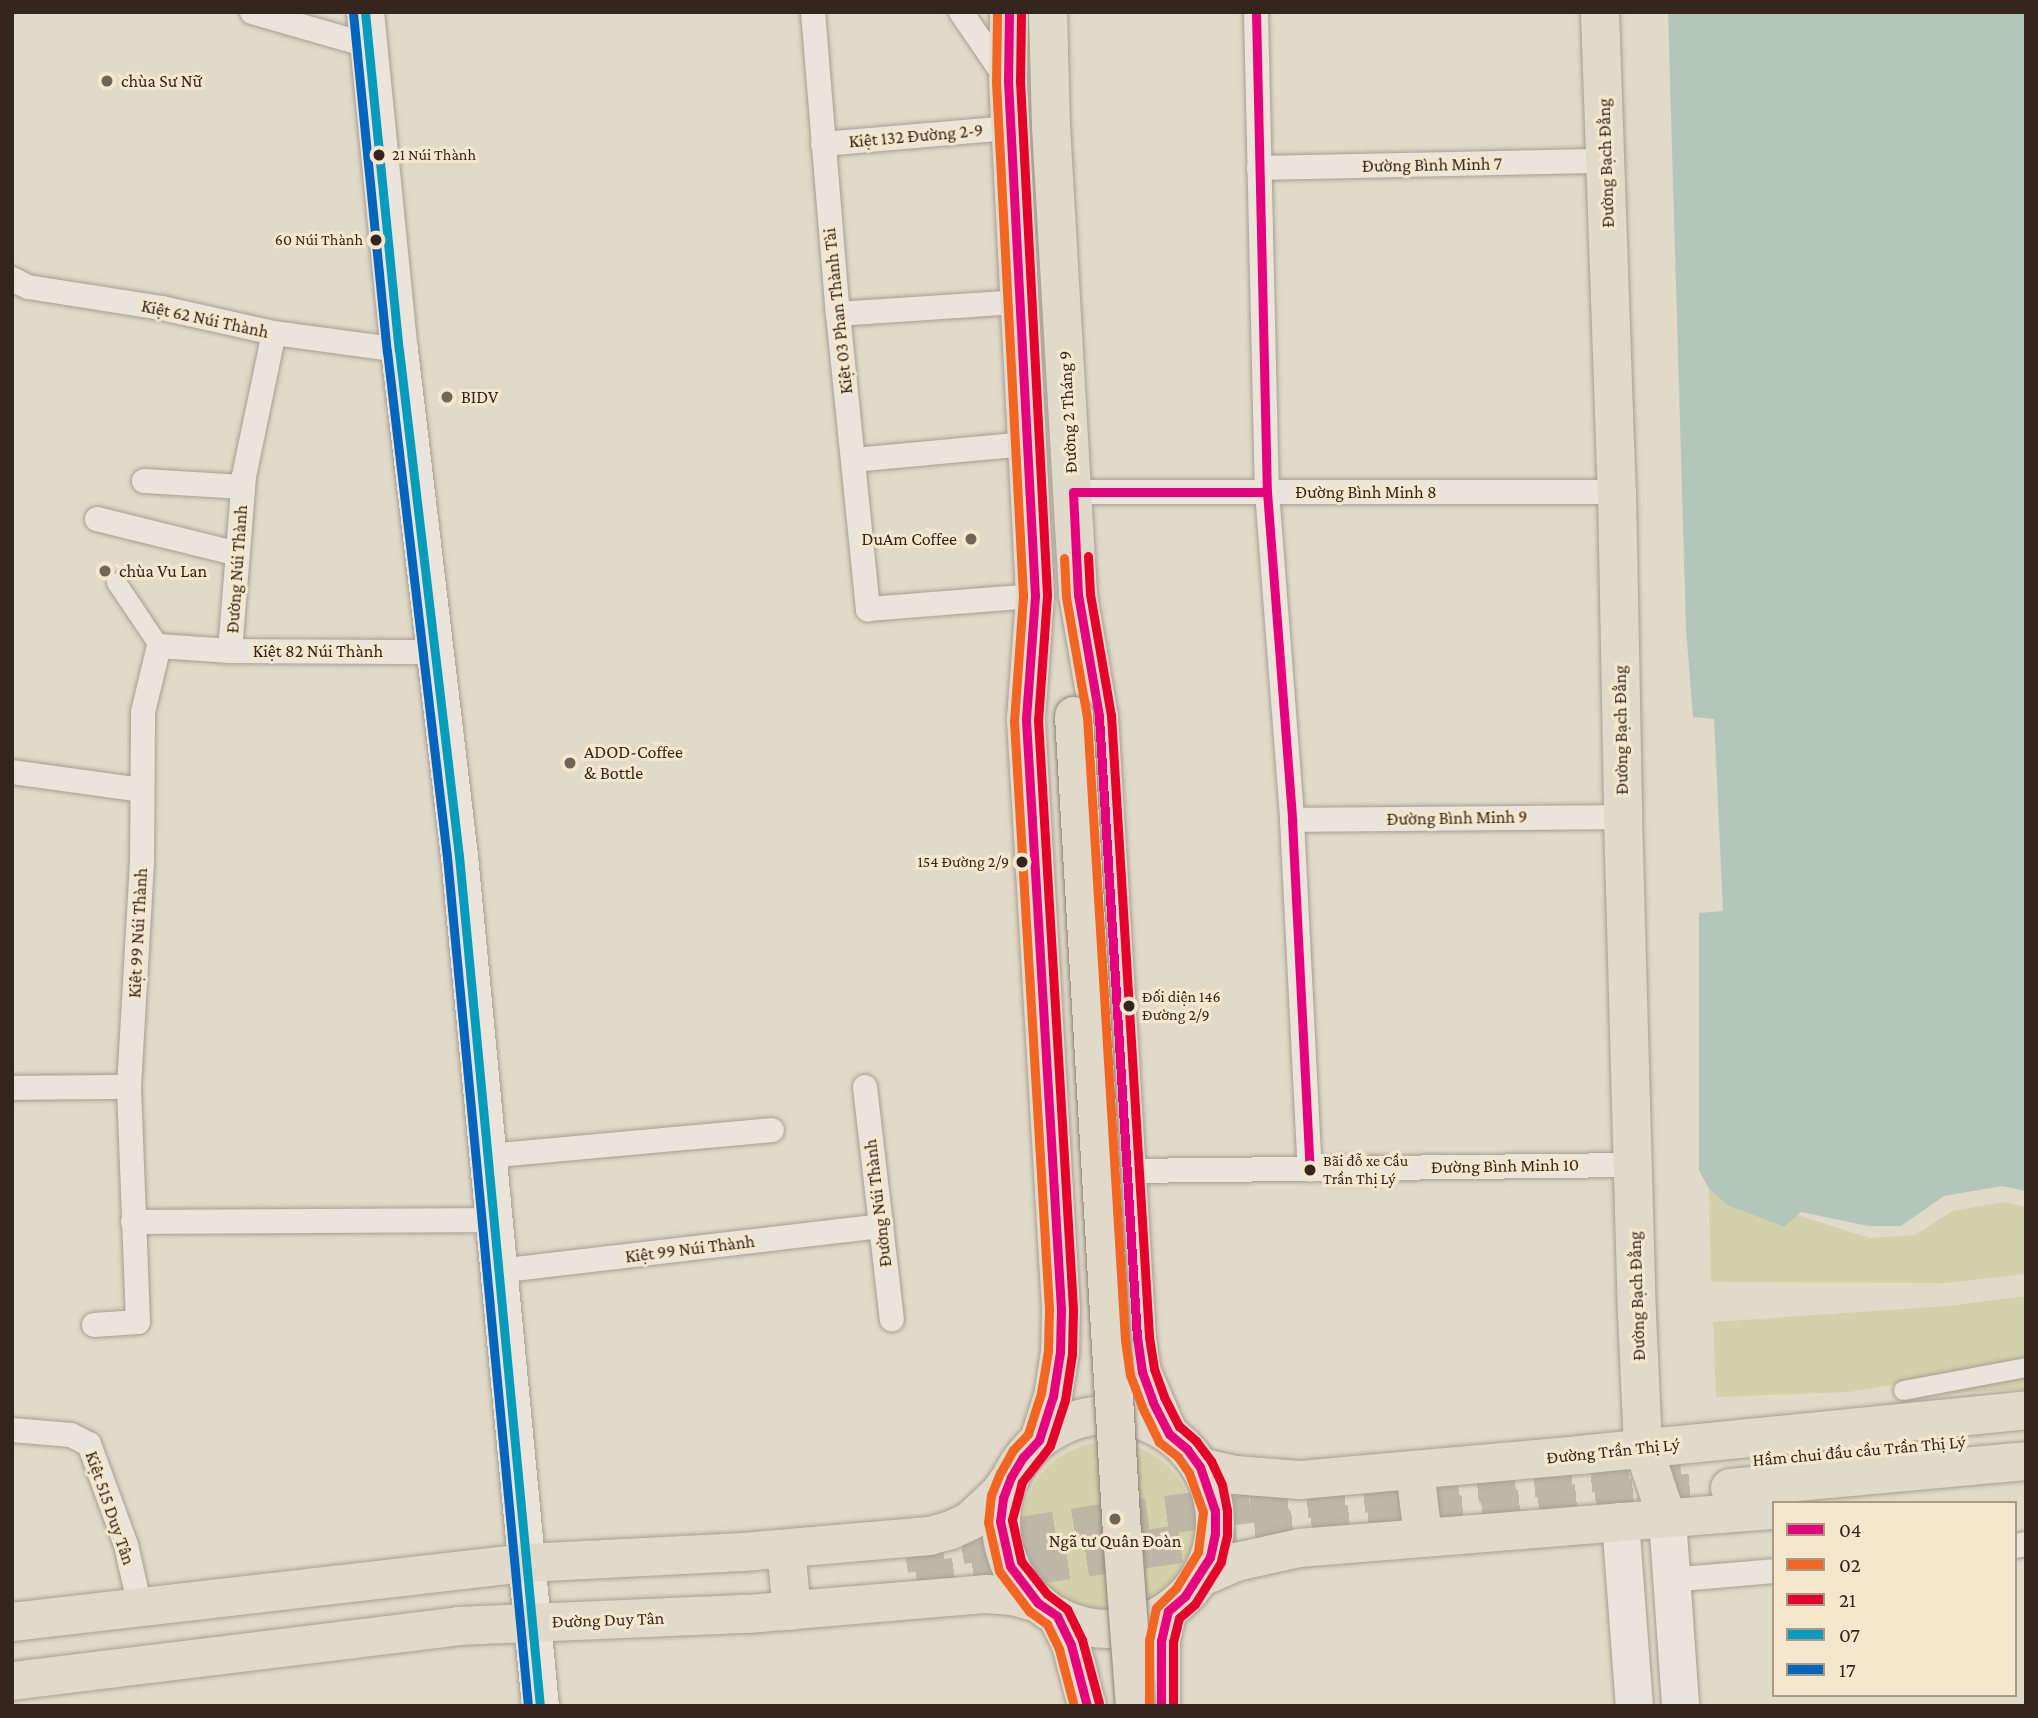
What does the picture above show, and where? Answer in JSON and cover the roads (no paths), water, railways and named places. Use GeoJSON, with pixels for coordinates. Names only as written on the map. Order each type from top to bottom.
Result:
{"type":"FeatureCollection","features":[{"type":"Feature","properties":{"kind":"main road"},"geometry":{"type":"LineString","coordinates":[[1009,12],[1010,128],[1035,596],[1026,720],[1061,1309],[1060,1352],[1053,1396],[1039,1440]]}},
{"type":"Feature","properties":{"kind":"main road","name":"Đường 2 Tháng 9"},"geometry":{"type":"LineString","coordinates":[[1048,12],[1051,126],[1078,595],[1099,716],[1126,1171],[1142,1372],[1169,1434]]}},
{"type":"Feature","properties":{"kind":"main road","name":"Đường Bạch Đằng"},"geometry":{"type":"LineString","coordinates":[[1600,12],[1617,492],[1623,817],[1643,1447]]}},
{"type":"Feature","properties":{"kind":"main road"},"geometry":{"type":"LineString","coordinates":[[366,29],[399,350],[459,856],[540,1706]]}},
{"type":"Feature","properties":{"kind":"main road"},"geometry":{"type":"LineString","coordinates":[[1078,595],[1062,716],[1097,1524],[1111,1706]]}},
{"type":"Feature","properties":{"kind":"main road"},"geometry":{"type":"LineString","coordinates":[[1035,596],[1062,716],[1135,1706]]}},
{"type":"Feature","properties":{"kind":"main road","name":"Đường Trần Thị Lý"},"geometry":{"type":"LineString","coordinates":[[1200,1468],[1235,1475],[1290,1479],[1415,1470],[2026,1409]]}},
{"type":"Feature","properties":{"kind":"main road"},"geometry":{"type":"LineString","coordinates":[[56,1676],[30,1620],[526,1563],[786,1549],[929,1536],[951,1530],[985,1508],[1023,1457],[1039,1440],[1058,1427],[1102,1415],[1148,1423],[1169,1434],[1186,1449],[1200,1468],[1210,1489],[1215,1534],[1210,1557],[1200,1578],[1168,1611],[1147,1622],[1101,1629],[1078,1625],[1047,1609]]}},
{"type":"Feature","properties":{"kind":"main road","name":"Hầm chui đầu cầu Trần Thị Lý"},"geometry":{"type":"LineString","coordinates":[[2026,1437],[1694,1478],[2026,1461]]}},
{"type":"Feature","properties":{"kind":"main road"},"geometry":{"type":"LineString","coordinates":[[1643,1447],[1667,1518],[1680,1706]]}},
{"type":"Feature","properties":{"kind":"main road"},"geometry":{"type":"LineString","coordinates":[[1634,1706],[1620,1521],[1643,1447]]}},
{"type":"Feature","properties":{"kind":"main road"},"geometry":{"type":"LineString","coordinates":[[1415,1470],[1423,1537]]}},
{"type":"Feature","properties":{"kind":"main road"},"geometry":{"type":"LineString","coordinates":[[1011,1476],[1003,1498],[1003,1544],[1016,1576],[1047,1609],[1071,1644],[1087,1706]]}},
{"type":"Feature","properties":{"kind":"main road"},"geometry":{"type":"LineString","coordinates":[[1865,1501],[2026,1486]]}},
{"type":"Feature","properties":{"kind":"main road"},"geometry":{"type":"LineString","coordinates":[[1200,1578],[1267,1554],[1423,1537],[1772,1510]]}},
{"type":"Feature","properties":{"kind":"main road"},"geometry":{"type":"LineString","coordinates":[[786,1549],[792,1611]]}},
{"type":"Feature","properties":{"kind":"main road","name":"Đường Duy Tân"},"geometry":{"type":"LineString","coordinates":[[12,1681],[458,1626],[792,1611],[987,1594],[1012,1596],[1047,1609]]}},
{"type":"Feature","properties":{"kind":"main road"},"geometry":{"type":"LineString","coordinates":[[1161,1706],[1161,1641],[1168,1611]]}},
{"type":"Feature","properties":{"kind":"street"},"geometry":{"type":"LineString","coordinates":[[252,12],[366,29]]}},
{"type":"Feature","properties":{"kind":"street","name":"Kiệt 03 Phan Thành Tài"},"geometry":{"type":"LineString","coordinates":[[813,12],[838,314],[868,609],[1035,596]]}},
{"type":"Feature","properties":{"kind":"street"},"geometry":{"type":"LineString","coordinates":[[961,12],[1008,81]]}},
{"type":"Feature","properties":{"kind":"street"},"geometry":{"type":"LineString","coordinates":[[1256,12],[1267,492],[1292,820],[1310,1170]]}},
{"type":"Feature","properties":{"kind":"street","name":"Kiệt 132 Đường 2-9"},"geometry":{"type":"LineString","coordinates":[[823,144],[1010,128]]}},
{"type":"Feature","properties":{"kind":"street","name":"Đường Bình Minh 7"},"geometry":{"type":"LineString","coordinates":[[1259,168],[1606,161]]}},
{"type":"Feature","properties":{"kind":"street","name":"Kiệt 62 Núi Thành"},"geometry":{"type":"LineString","coordinates":[[12,279],[28,287],[162,309],[274,333],[399,350]]}},
{"type":"Feature","properties":{"kind":"street"},"geometry":{"type":"LineString","coordinates":[[838,314],[1020,302]]}},
{"type":"Feature","properties":{"kind":"street","name":"Đường Núi Thành"},"geometry":{"type":"LineString","coordinates":[[230,651],[243,487],[274,333]]}},
{"type":"Feature","properties":{"kind":"street"},"geometry":{"type":"LineString","coordinates":[[854,460],[1027,444]]}},
{"type":"Feature","properties":{"kind":"street","name":"Đường Núi Thành"},"geometry":{"type":"LineString","coordinates":[[144,481],[243,487]]}},
{"type":"Feature","properties":{"kind":"street","name":"Đường Bình Minh 8"},"geometry":{"type":"LineString","coordinates":[[1073,492],[1617,492]]}},
{"type":"Feature","properties":{"kind":"street"},"geometry":{"type":"LineString","coordinates":[[97,519],[238,554]]}},
{"type":"Feature","properties":{"kind":"street"},"geometry":{"type":"LineString","coordinates":[[116,582],[159,646]]}},
{"type":"Feature","properties":{"kind":"street","name":"Kiệt 82 Núi Thành"},"geometry":{"type":"LineString","coordinates":[[159,646],[230,651],[435,652]]}},
{"type":"Feature","properties":{"kind":"street","name":"Kiệt 99 Núi Thành"},"geometry":{"type":"LineString","coordinates":[[94,1325],[138,1322],[129,1087],[142,864],[143,712],[159,646]]}},
{"type":"Feature","properties":{"kind":"street"},"geometry":{"type":"LineString","coordinates":[[12,772],[142,790]]}},
{"type":"Feature","properties":{"kind":"street","name":"Đường Bình Minh 9"},"geometry":{"type":"LineString","coordinates":[[1292,820],[1623,817]]}},
{"type":"Feature","properties":{"kind":"street"},"geometry":{"type":"LineString","coordinates":[[12,1088],[129,1087]]}},
{"type":"Feature","properties":{"kind":"street","name":"Đường Núi Thành"},"geometry":{"type":"LineString","coordinates":[[865,1087],[892,1320]]}},
{"type":"Feature","properties":{"kind":"street"},"geometry":{"type":"LineString","coordinates":[[487,1156],[772,1130]]}},
{"type":"Feature","properties":{"kind":"street","name":"Đường Bình Minh 10"},"geometry":{"type":"LineString","coordinates":[[1126,1171],[1633,1165]]}},
{"type":"Feature","properties":{"kind":"street"},"geometry":{"type":"LineString","coordinates":[[133,1222],[494,1220]]}},
{"type":"Feature","properties":{"kind":"street","name":"Kiệt 99 Núi Thành"},"geometry":{"type":"LineString","coordinates":[[499,1271],[881,1226]]}},
{"type":"Feature","properties":{"kind":"street"},"geometry":{"type":"LineString","coordinates":[[1903,1390],[2026,1367]]}},
{"type":"Feature","properties":{"kind":"street","name":"Kiệt 515 Duy Tân"},"geometry":{"type":"LineString","coordinates":[[12,1430],[71,1435],[89,1444],[126,1545],[140,1607]]}},
{"type":"Feature","properties":{"kind":"street"},"geometry":{"type":"LineString","coordinates":[[1670,1580],[1772,1571]]}},
{"type":"Feature","properties":{"kind":"tunnel"},"geometry":{"type":"LineString","coordinates":[[905,1554],[1110,1522],[1250,1504],[1680,1466]]}},
{"type":"Feature","properties":{"kind":"tunnel"},"geometry":{"type":"LineString","coordinates":[[917,1582],[1255,1533],[1696,1492]]}},
{"type":"Feature","properties":{"kind":"place","name":"chùa Sư Nữ"},"geometry":{"type":"Point","coordinates":[107,81]}},
{"type":"Feature","properties":{"kind":"place","name":"21 Núi Thành"},"geometry":{"type":"Point","coordinates":[379,155]}},
{"type":"Feature","properties":{"kind":"place","name":"60 Núi Thành"},"geometry":{"type":"Point","coordinates":[376,240]}},
{"type":"Feature","properties":{"kind":"place","name":"BIDV"},"geometry":{"type":"Point","coordinates":[447,397]}},
{"type":"Feature","properties":{"kind":"place","name":"DuAm Coffee"},"geometry":{"type":"Point","coordinates":[971,539]}},
{"type":"Feature","properties":{"kind":"place","name":"chùa Vu Lan"},"geometry":{"type":"Point","coordinates":[105,571]}},
{"type":"Feature","properties":{"kind":"place","name":"ADOD-Coffee & Bottle"},"geometry":{"type":"Point","coordinates":[570,763]}},
{"type":"Feature","properties":{"kind":"place","name":"154 Đường 2/9"},"geometry":{"type":"Point","coordinates":[1022,862]}},
{"type":"Feature","properties":{"kind":"place","name":"Đối diện 146 Đường 2/9"},"geometry":{"type":"Point","coordinates":[1129,1006]}},
{"type":"Feature","properties":{"kind":"place","name":"Bãi đỗ xe Cầu Trần Thị Lý"},"geometry":{"type":"Point","coordinates":[1310,1170]}},
{"type":"Feature","properties":{"kind":"place","name":"Ngã tư Quân Đoàn"},"geometry":{"type":"Point","coordinates":[1115,1519]}}]}
